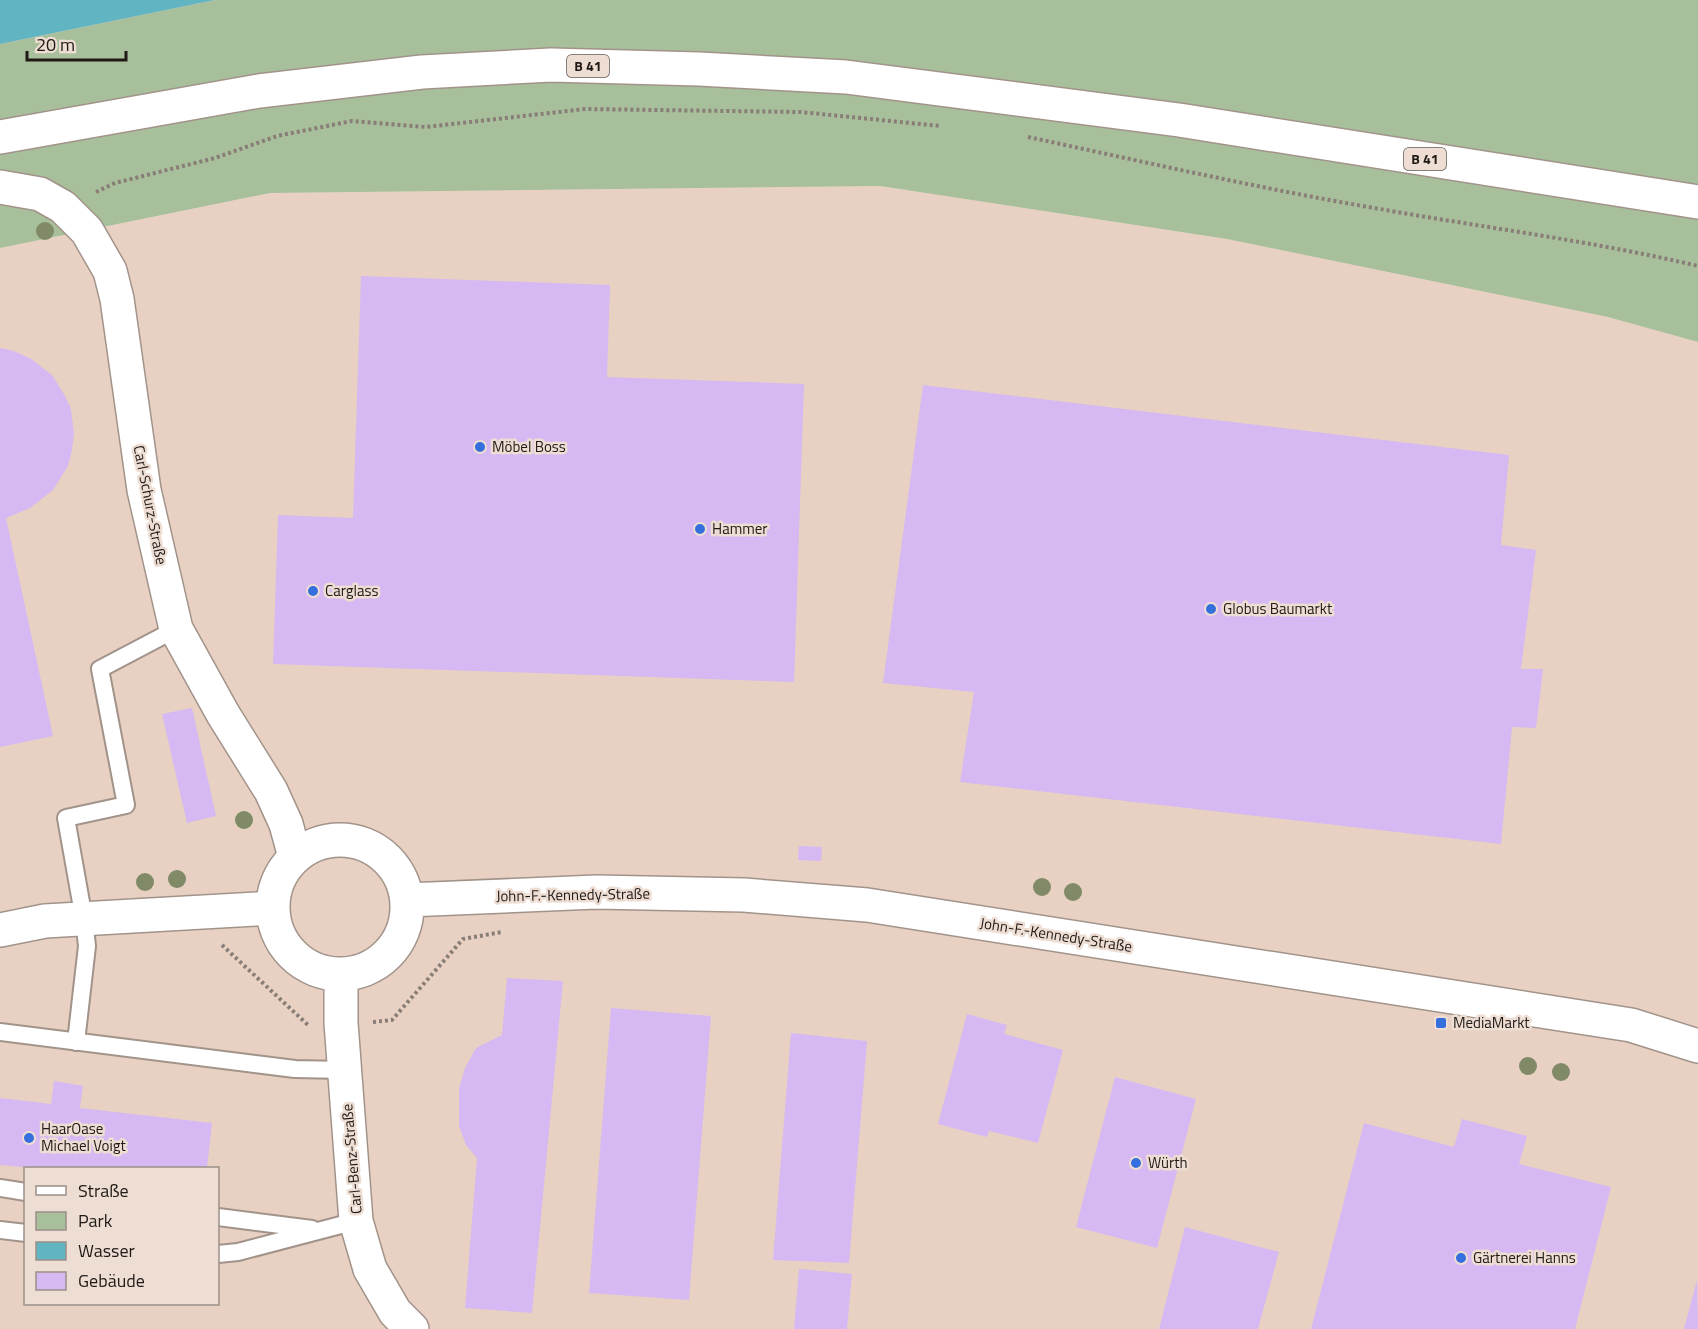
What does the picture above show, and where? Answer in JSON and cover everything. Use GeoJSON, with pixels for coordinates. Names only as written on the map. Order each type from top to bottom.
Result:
{"type":"FeatureCollection","features":[{"type":"Feature","properties":{"kind":"street","name":"B 41"},"geometry":{"type":"LineString","coordinates":[[0,137],[259,91],[422,72],[551,65],[699,69],[846,77],[1145,116],[1691,201]]}},
{"type":"Feature","properties":{"kind":"street","name":"Carl-Schurz-Straße"},"geometry":{"type":"LineString","coordinates":[[0,187],[40,194],[63,207],[87,231],[110,271],[117,299],[144,490],[176,629],[223,714],[271,791],[286,824],[295,857]]}},
{"type":"Feature","properties":{"kind":"street"},"geometry":{"type":"LineString","coordinates":[[350,840],[377,851],[398,872],[407,900],[404,928],[390,952],[368,968],[341,974],[315,969],[293,955],[278,934],[272,908],[274,889],[282,871],[295,857],[320,842],[350,840]]}},
{"type":"Feature","properties":{"kind":"street","name":"John-F.-Kennedy-Straße"},"geometry":{"type":"LineString","coordinates":[[407,900],[596,892],[744,896],[867,905],[1631,1025],[1698,1046]]}},
{"type":"Feature","properties":{"kind":"street"},"geometry":{"type":"LineString","coordinates":[[0,930],[45,921],[272,908]]}},
{"type":"Feature","properties":{"kind":"street","name":"Carl-Benz-Straße"},"geometry":{"type":"LineString","coordinates":[[341,974],[340,1023],[356,1221],[370,1269],[395,1312],[412,1329]]}},
{"type":"Feature","properties":{"kind":"lane"},"geometry":{"type":"LineString","coordinates":[[76,1042],[87,946],[66,818],[126,805],[100,669],[176,629]]}},
{"type":"Feature","properties":{"kind":"lane"},"geometry":{"type":"LineString","coordinates":[[0,1032],[295,1069],[344,1070]]}},
{"type":"Feature","properties":{"kind":"lane"},"geometry":{"type":"LineString","coordinates":[[0,1188],[24,1192]]}},
{"type":"Feature","properties":{"kind":"lane"},"geometry":{"type":"LineString","coordinates":[[219,1217],[320,1230]]}},
{"type":"Feature","properties":{"kind":"lane"},"geometry":{"type":"LineString","coordinates":[[219,1254],[238,1252],[356,1221]]}},
{"type":"Feature","properties":{"kind":"lane"},"geometry":{"type":"LineString","coordinates":[[0,1230],[24,1233]]}},
{"type":"Feature","properties":{"kind":"path"},"geometry":{"type":"LineString","coordinates":[[63,207],[116,183],[214,158],[278,136],[352,121],[426,127],[585,109],[801,112],[948,126]]}},
{"type":"Feature","properties":{"kind":"path"},"geometry":{"type":"LineString","coordinates":[[1017,134],[1274,191],[1634,251],[1698,266]]}},
{"type":"Feature","properties":{"kind":"path"},"geometry":{"type":"LineString","coordinates":[[220,911],[221,944],[308,1026],[392,1020],[463,939],[506,931]]}},
{"type":"Feature","properties":{"kind":"shaded area"},"geometry":{"type":"Polygon","coordinates":[[[880,186],[1227,239],[1608,317],[1698,342],[1698,1329],[0,1329],[0,248],[270,193],[880,186]]]}},
{"type":"Feature","properties":{"kind":"green space"},"geometry":{"type":"Polygon","coordinates":[[[215,0],[1698,0],[1698,342],[1608,317],[1227,239],[880,186],[270,193],[0,248],[0,44],[215,0]]]}},
{"type":"Feature","properties":{"kind":"water"},"geometry":{"type":"Polygon","coordinates":[[[0,0],[215,0],[0,44],[0,0]]]}},
{"type":"Feature","properties":{"kind":"building"},"geometry":{"type":"Polygon","coordinates":[[[361,276],[610,285],[607,377],[804,384],[794,682],[273,664],[278,515],[353,518],[361,276]]]}},
{"type":"Feature","properties":{"kind":"building"},"geometry":{"type":"Polygon","coordinates":[[[0,348],[14,351],[31,359],[52,375],[71,409],[74,434],[68,466],[53,490],[30,508],[6,518],[53,736],[0,747],[0,348]]]}},
{"type":"Feature","properties":{"kind":"building","name":"Globus Baumarkt"},"geometry":{"type":"Polygon","coordinates":[[[923,385],[1509,455],[1501,545],[1536,550],[1521,669],[1543,669],[1536,728],[1512,727],[1501,844],[960,782],[974,692],[883,683],[923,385]]]}},
{"type":"Feature","properties":{"kind":"building"},"geometry":{"type":"Polygon","coordinates":[[[192,708],[216,816],[187,823],[162,714],[192,708]]]}},
{"type":"Feature","properties":{"kind":"building"},"geometry":{"type":"Polygon","coordinates":[[[799,846],[822,847],[821,861],[798,860],[799,846]]]}},
{"type":"Feature","properties":{"kind":"building"},"geometry":{"type":"Polygon","coordinates":[[[507,978],[563,981],[532,1313],[465,1308],[477,1158],[466,1145],[459,1126],[459,1088],[465,1068],[476,1048],[502,1035],[507,978]]]}},
{"type":"Feature","properties":{"kind":"building"},"geometry":{"type":"Polygon","coordinates":[[[611,1008],[711,1016],[689,1300],[589,1293],[611,1008]]]}},
{"type":"Feature","properties":{"kind":"building"},"geometry":{"type":"Polygon","coordinates":[[[967,1014],[1007,1025],[1004,1034],[1063,1050],[1038,1143],[989,1131],[987,1137],[938,1124],[967,1014]]]}},
{"type":"Feature","properties":{"kind":"building"},"geometry":{"type":"Polygon","coordinates":[[[791,1033],[867,1041],[849,1263],[773,1260],[791,1033]]]}},
{"type":"Feature","properties":{"kind":"building","name":"Würth"},"geometry":{"type":"Polygon","coordinates":[[[1115,1077],[1196,1099],[1157,1248],[1076,1227],[1115,1077]]]}},
{"type":"Feature","properties":{"kind":"building"},"geometry":{"type":"Polygon","coordinates":[[[54,1081],[83,1086],[80,1108],[212,1123],[207,1167],[24,1167],[0,1165],[0,1098],[51,1104],[54,1081]]]}},
{"type":"Feature","properties":{"kind":"building","name":"Gärtnerei Hanns"},"geometry":{"type":"Polygon","coordinates":[[[1462,1119],[1527,1136],[1519,1164],[1611,1187],[1575,1329],[1311,1329],[1364,1123],[1454,1147],[1462,1119]]]}},
{"type":"Feature","properties":{"kind":"building"},"geometry":{"type":"Polygon","coordinates":[[[1185,1227],[1279,1252],[1258,1329],[1159,1329],[1185,1227]]]}},
{"type":"Feature","properties":{"kind":"building"},"geometry":{"type":"Polygon","coordinates":[[[799,1269],[852,1274],[847,1329],[794,1329],[799,1269]]]}},
{"type":"Feature","properties":{"kind":"building"},"geometry":{"type":"Polygon","coordinates":[[[1697,1280],[1698,1329],[1684,1329],[1697,1280]]]}},
{"type":"Feature","properties":{"kind":"place","name":"Möbel Boss"},"geometry":{"type":"Point","coordinates":[480,447]}},
{"type":"Feature","properties":{"kind":"place","name":"Hammer"},"geometry":{"type":"Point","coordinates":[700,529]}},
{"type":"Feature","properties":{"kind":"place","name":"Carglass"},"geometry":{"type":"Point","coordinates":[313,591]}},
{"type":"Feature","properties":{"kind":"place","name":"Globus Baumarkt"},"geometry":{"type":"Point","coordinates":[1211,609]}},
{"type":"Feature","properties":{"kind":"place","name":"MediaMarkt"},"geometry":{"type":"Point","coordinates":[1441,1023]}},
{"type":"Feature","properties":{"kind":"place","name":"HaarOase Michael Voigt"},"geometry":{"type":"Point","coordinates":[29,1138]}},
{"type":"Feature","properties":{"kind":"place","name":"Würth"},"geometry":{"type":"Point","coordinates":[1136,1163]}},
{"type":"Feature","properties":{"kind":"place","name":"Gärtnerei Hanns"},"geometry":{"type":"Point","coordinates":[1461,1258]}}]}
